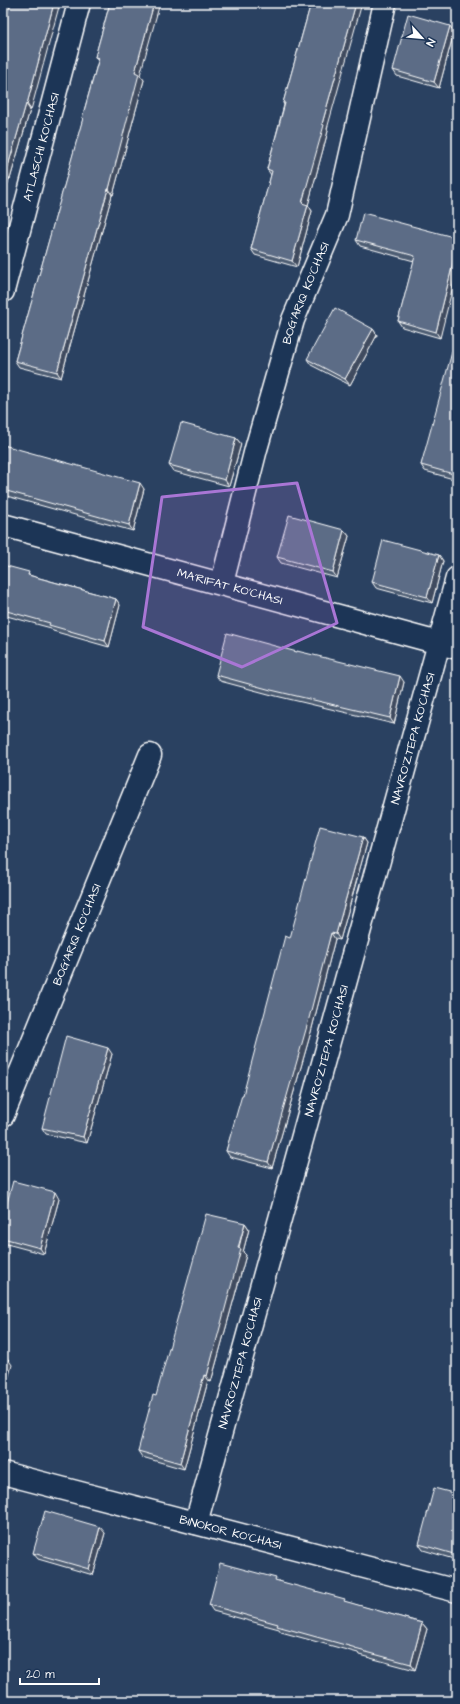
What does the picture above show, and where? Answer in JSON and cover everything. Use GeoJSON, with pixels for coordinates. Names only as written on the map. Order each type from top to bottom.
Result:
{"type":"FeatureCollection","features":[{"type":"Feature","properties":{"kind":"street","name":"ATLASCHI KO'CHASI"},"geometry":{"type":"LineString","coordinates":[[3,291],[80,3]]}},
{"type":"Feature","properties":{"kind":"street","name":"BOG'ARIQ KO'CHASI"},"geometry":{"type":"LineString","coordinates":[[222,583],[256,449],[293,320],[337,215],[385,3]]}},
{"type":"Feature","properties":{"kind":"street","name":"MA'RIFAT KO'CHASI"},"geometry":{"type":"LineString","coordinates":[[3,525],[448,645]]}},
{"type":"Feature","properties":{"kind":"street","name":"NAVRO'ZTEPA KO'CHASI"},"geometry":{"type":"LineString","coordinates":[[196,1523],[448,645],[457,578]]}},
{"type":"Feature","properties":{"kind":"street","name":"BOG'ARIQ KO'CHASI"},"geometry":{"type":"LineString","coordinates":[[3,1115],[150,754]]}},
{"type":"Feature","properties":{"kind":"street","name":"BINOKOR KO'CHASI"},"geometry":{"type":"LineString","coordinates":[[3,1473],[457,1591]]}},
{"type":"Feature","properties":{"kind":"highlighted area"},"geometry":{"type":"Polygon","coordinates":[[[297,483],[337,623],[242,667],[143,627],[162,497],[297,483]]]}},
{"type":"Feature","properties":{"kind":"building"},"geometry":{"type":"Polygon","coordinates":[[[10,3],[54,3],[27,104],[3,179],[3,28],[10,3]]]}},
{"type":"Feature","properties":{"kind":"building"},"geometry":{"type":"Polygon","coordinates":[[[110,3],[154,3],[135,72],[139,74],[109,189],[57,372],[15,361],[99,58],[95,57],[110,3]]]}},
{"type":"Feature","properties":{"kind":"building"},"geometry":{"type":"Polygon","coordinates":[[[311,3],[356,3],[322,124],[324,125],[302,203],[308,205],[292,261],[251,249],[272,171],[267,169],[285,103],[283,103],[311,3]]]}},
{"type":"Feature","properties":{"kind":"building"},"geometry":{"type":"Polygon","coordinates":[[[408,14],[450,26],[434,82],[393,70],[408,14]]]}},
{"type":"Feature","properties":{"kind":"building"},"geometry":{"type":"Polygon","coordinates":[[[363,213],[457,238],[457,247],[436,332],[398,321],[415,256],[356,240],[363,213]]]}},
{"type":"Feature","properties":{"kind":"building"},"geometry":{"type":"Polygon","coordinates":[[[335,308],[373,329],[345,379],[307,359],[335,308]]]}},
{"type":"Feature","properties":{"kind":"building"},"geometry":{"type":"Polygon","coordinates":[[[452,352],[457,353],[457,475],[421,465],[452,352]]]}},
{"type":"Feature","properties":{"kind":"building"},"geometry":{"type":"Polygon","coordinates":[[[181,423],[236,438],[225,480],[169,465],[181,423]]]}},
{"type":"Feature","properties":{"kind":"building"},"geometry":{"type":"Polygon","coordinates":[[[3,445],[140,483],[129,525],[3,490],[3,445]]]}},
{"type":"Feature","properties":{"kind":"building"},"geometry":{"type":"Polygon","coordinates":[[[289,515],[344,530],[333,572],[277,557],[289,515]]]}},
{"type":"Feature","properties":{"kind":"building"},"geometry":{"type":"Polygon","coordinates":[[[383,540],[439,555],[427,597],[372,582],[383,540]]]}},
{"type":"Feature","properties":{"kind":"building"},"geometry":{"type":"Polygon","coordinates":[[[3,565],[29,572],[28,575],[116,599],[105,641],[49,625],[50,623],[3,610],[3,565]]]}},
{"type":"Feature","properties":{"kind":"building"},"geometry":{"type":"Polygon","coordinates":[[[227,633],[297,652],[400,676],[390,718],[271,690],[216,675],[227,633]]]}},
{"type":"Feature","properties":{"kind":"building"},"geometry":{"type":"Polygon","coordinates":[[[457,715],[457,731],[453,730],[457,715]]]}},
{"type":"Feature","properties":{"kind":"building"},"geometry":{"type":"Polygon","coordinates":[[[320,826],[363,837],[336,934],[331,933],[307,1026],[268,1162],[226,1151],[243,1095],[285,936],[290,938],[320,826]]]}},
{"type":"Feature","properties":{"kind":"building"},"geometry":{"type":"Polygon","coordinates":[[[66,1036],[108,1048],[83,1137],[42,1128],[66,1036]]]}},
{"type":"Feature","properties":{"kind":"building"},"geometry":{"type":"Polygon","coordinates":[[[13,1181],[55,1192],[40,1248],[3,1238],[3,1218],[13,1181]]]}},
{"type":"Feature","properties":{"kind":"building"},"geometry":{"type":"Polygon","coordinates":[[[206,1214],[245,1223],[238,1248],[241,1249],[207,1376],[204,1375],[180,1463],[138,1451],[153,1395],[156,1396],[206,1214]]]}},
{"type":"Feature","properties":{"kind":"building"},"geometry":{"type":"Polygon","coordinates":[[[3,1358],[8,1359],[3,1375],[3,1358]]]}},
{"type":"Feature","properties":{"kind":"building"},"geometry":{"type":"Polygon","coordinates":[[[434,1488],[457,1494],[457,1555],[419,1544],[434,1488]]]}},
{"type":"Feature","properties":{"kind":"building"},"geometry":{"type":"Polygon","coordinates":[[[45,1511],[100,1527],[89,1569],[33,1553],[45,1511]]]}},
{"type":"Feature","properties":{"kind":"building"},"geometry":{"type":"Polygon","coordinates":[[[220,1563],[276,1578],[275,1580],[345,1599],[344,1601],[422,1623],[411,1664],[355,1649],[356,1648],[277,1626],[278,1624],[209,1605],[220,1563]]]}}]}
